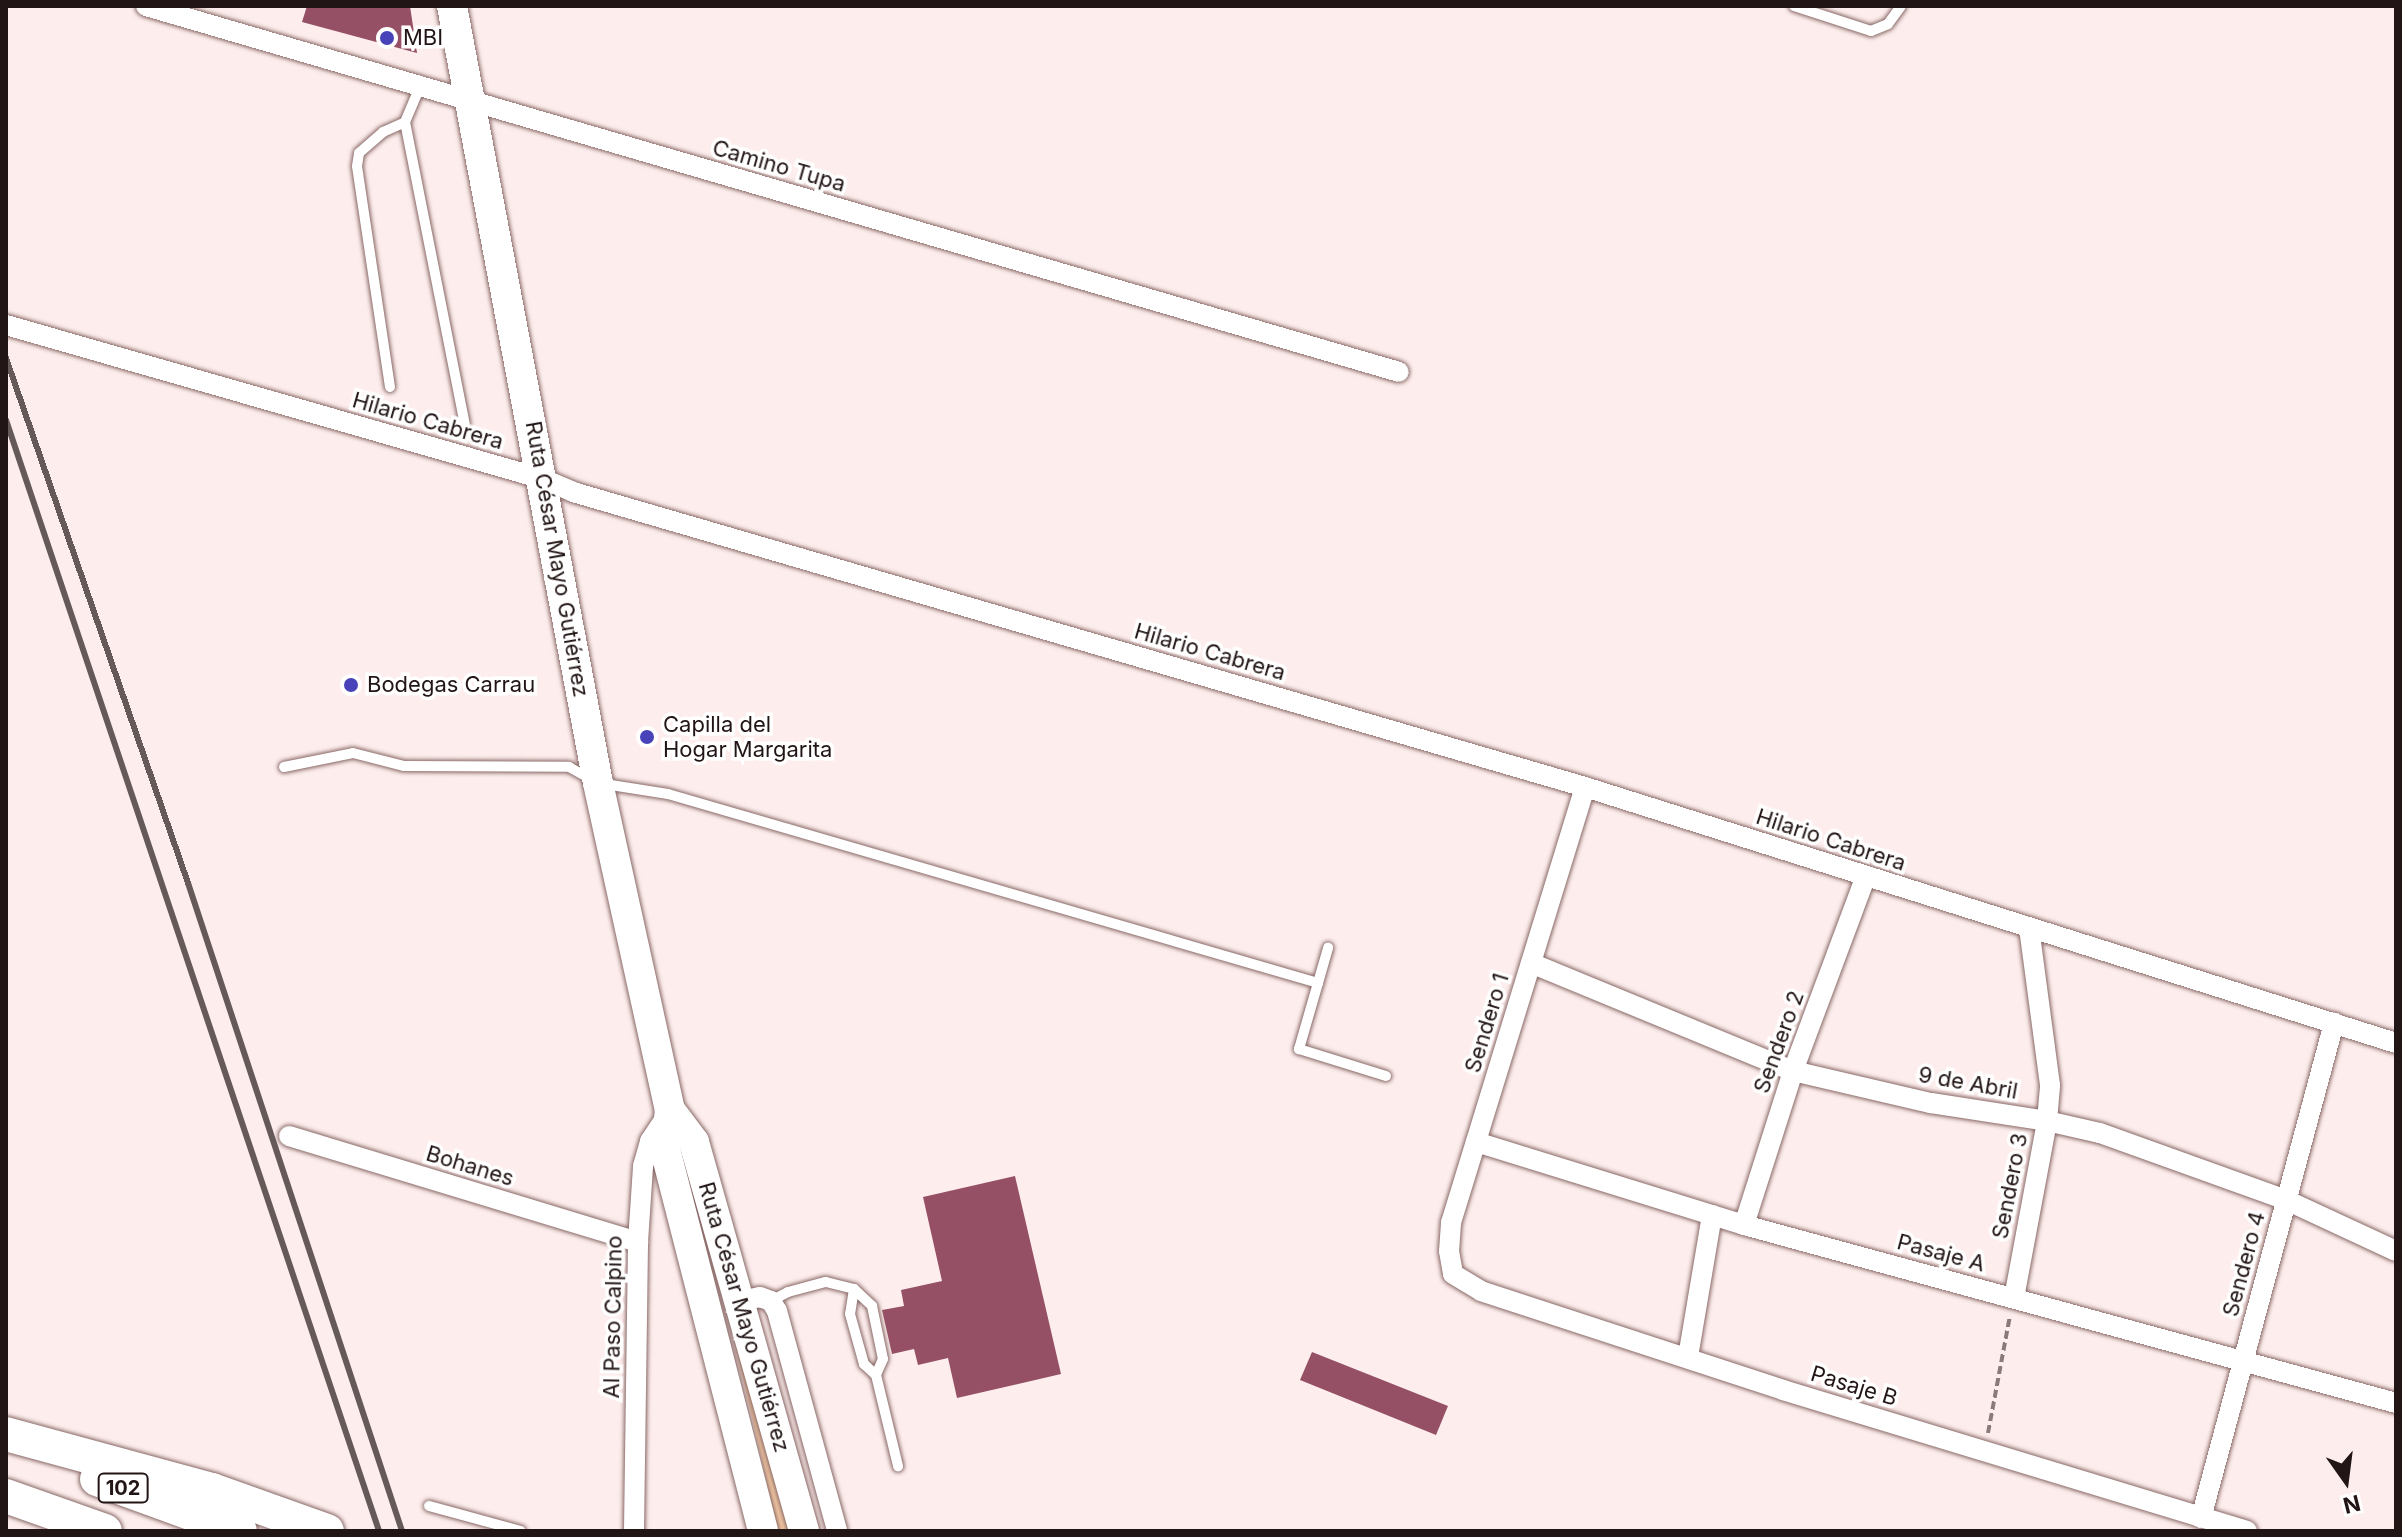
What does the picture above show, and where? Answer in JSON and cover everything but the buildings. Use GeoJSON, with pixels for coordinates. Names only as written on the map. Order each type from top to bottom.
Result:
{"type":"FeatureCollection","features":[{"type":"Feature","properties":{"kind":"highway"},"geometry":{"type":"LineString","coordinates":[[6,1434],[212,1490],[327,1531]]}},
{"type":"Feature","properties":{"kind":"highway","name":"102"},"geometry":{"type":"LineString","coordinates":[[6,1446],[240,1531]]}},
{"type":"Feature","properties":{"kind":"highway","name":"102"},"geometry":{"type":"LineString","coordinates":[[6,1496],[105,1531]]}},
{"type":"Feature","properties":{"kind":"highway"},"geometry":{"type":"LineString","coordinates":[[6,1512],[48,1531]]}},
{"type":"Feature","properties":{"kind":"main road","name":"Ruta César Mayo Gutiérrez"},"geometry":{"type":"LineString","coordinates":[[452,6],[598,783],[670,1110],[665,1149],[763,1531]]}},
{"type":"Feature","properties":{"kind":"main road","name":"Ruta César Mayo Gutiérrez"},"geometry":{"type":"LineString","coordinates":[[670,1110],[694,1142],[804,1531]]}},
{"type":"Feature","properties":{"kind":"street","name":"Camino Tupa"},"geometry":{"type":"LineString","coordinates":[[146,6],[1399,372]]}},
{"type":"Feature","properties":{"kind":"street","name":"Hilario Cabrera"},"geometry":{"type":"LineString","coordinates":[[6,325],[543,479],[573,492],[1585,787],[2396,1043]]}},
{"type":"Feature","properties":{"kind":"street","name":"Sendero 1"},"geometry":{"type":"LineString","coordinates":[[1453,1274],[1449,1251],[1451,1223],[1585,787]]}},
{"type":"Feature","properties":{"kind":"street","name":"Sendero 2"},"geometry":{"type":"LineString","coordinates":[[1744,1225],[1793,1071],[1866,876]]}},
{"type":"Feature","properties":{"kind":"street","name":"Sendero 3"},"geometry":{"type":"LineString","coordinates":[[2014,1298],[2047,1121],[2050,1085],[2029,927]]}},
{"type":"Feature","properties":{"kind":"street","name":"9 de Abril"},"geometry":{"type":"LineString","coordinates":[[1531,963],[1793,1071],[1931,1103],[2047,1121],[2155,1150],[2286,1200],[2396,1251]]}},
{"type":"Feature","properties":{"kind":"street","name":"Sendero 4"},"geometry":{"type":"LineString","coordinates":[[2201,1518],[2334,1023]]}},
{"type":"Feature","properties":{"kind":"street","name":"Al Paso Calpino"},"geometry":{"type":"LineString","coordinates":[[634,1531],[638,1242],[643,1166],[650,1141],[670,1110]]}},
{"type":"Feature","properties":{"kind":"street","name":"Bohanes"},"geometry":{"type":"LineString","coordinates":[[289,1136],[638,1242]]}},
{"type":"Feature","properties":{"kind":"street","name":"Pasaje A"},"geometry":{"type":"LineString","coordinates":[[1476,1142],[1744,1225],[2396,1403]]}},
{"type":"Feature","properties":{"kind":"street"},"geometry":{"type":"LineString","coordinates":[[1688,1357],[1712,1215]]}},
{"type":"Feature","properties":{"kind":"street","name":"Pasaje B"},"geometry":{"type":"LineString","coordinates":[[1453,1274],[1481,1291],[2247,1531]]}},
{"type":"Feature","properties":{"kind":"street"},"geometry":{"type":"LineString","coordinates":[[740,1301],[760,1297],[771,1301],[777,1311],[837,1531]]}},
{"type":"Feature","properties":{"kind":"lane"},"geometry":{"type":"LineString","coordinates":[[1794,6],[1871,31],[1888,24],[1901,6]]}},
{"type":"Feature","properties":{"kind":"lane"},"geometry":{"type":"LineString","coordinates":[[420,87],[405,122],[465,424]]}},
{"type":"Feature","properties":{"kind":"lane"},"geometry":{"type":"LineString","coordinates":[[390,387],[357,166],[359,153],[383,132],[405,122]]}},
{"type":"Feature","properties":{"kind":"lane"},"geometry":{"type":"LineString","coordinates":[[284,767],[353,753],[404,766],[569,767],[598,783],[668,794],[1318,983]]}},
{"type":"Feature","properties":{"kind":"lane"},"geometry":{"type":"LineString","coordinates":[[1328,947],[1299,1049],[1386,1076]]}},
{"type":"Feature","properties":{"kind":"lane"},"geometry":{"type":"LineString","coordinates":[[771,1301],[788,1292],[826,1282],[854,1289],[872,1306],[883,1359],[876,1375]]}},
{"type":"Feature","properties":{"kind":"lane"},"geometry":{"type":"LineString","coordinates":[[854,1289],[850,1314],[864,1364],[876,1375],[898,1466]]}},
{"type":"Feature","properties":{"kind":"lane"},"geometry":{"type":"LineString","coordinates":[[429,1506],[521,1531]]}},
{"type":"Feature","properties":{"kind":"path"},"geometry":{"type":"LineString","coordinates":[[1985,1451],[2014,1298]]}},
{"type":"Feature","properties":{"kind":"shaded area"},"geometry":{"type":"Polygon","coordinates":[[[734,1339],[794,1531],[778,1531],[734,1339]]]}},
{"type":"Feature","properties":{"kind":"railway"},"geometry":{"type":"LineString","coordinates":[[6,358],[188,883],[402,1531]]}},
{"type":"Feature","properties":{"kind":"railway"},"geometry":{"type":"LineString","coordinates":[[6,420],[379,1531]]}},
{"type":"Feature","properties":{"kind":"place","name":"MBI"},"geometry":{"type":"Point","coordinates":[387,38]}},
{"type":"Feature","properties":{"kind":"place","name":"Bodegas Carrau"},"geometry":{"type":"Point","coordinates":[351,685]}},
{"type":"Feature","properties":{"kind":"place","name":"Capilla del Hogar Margarita"},"geometry":{"type":"Point","coordinates":[647,737]}}]}
